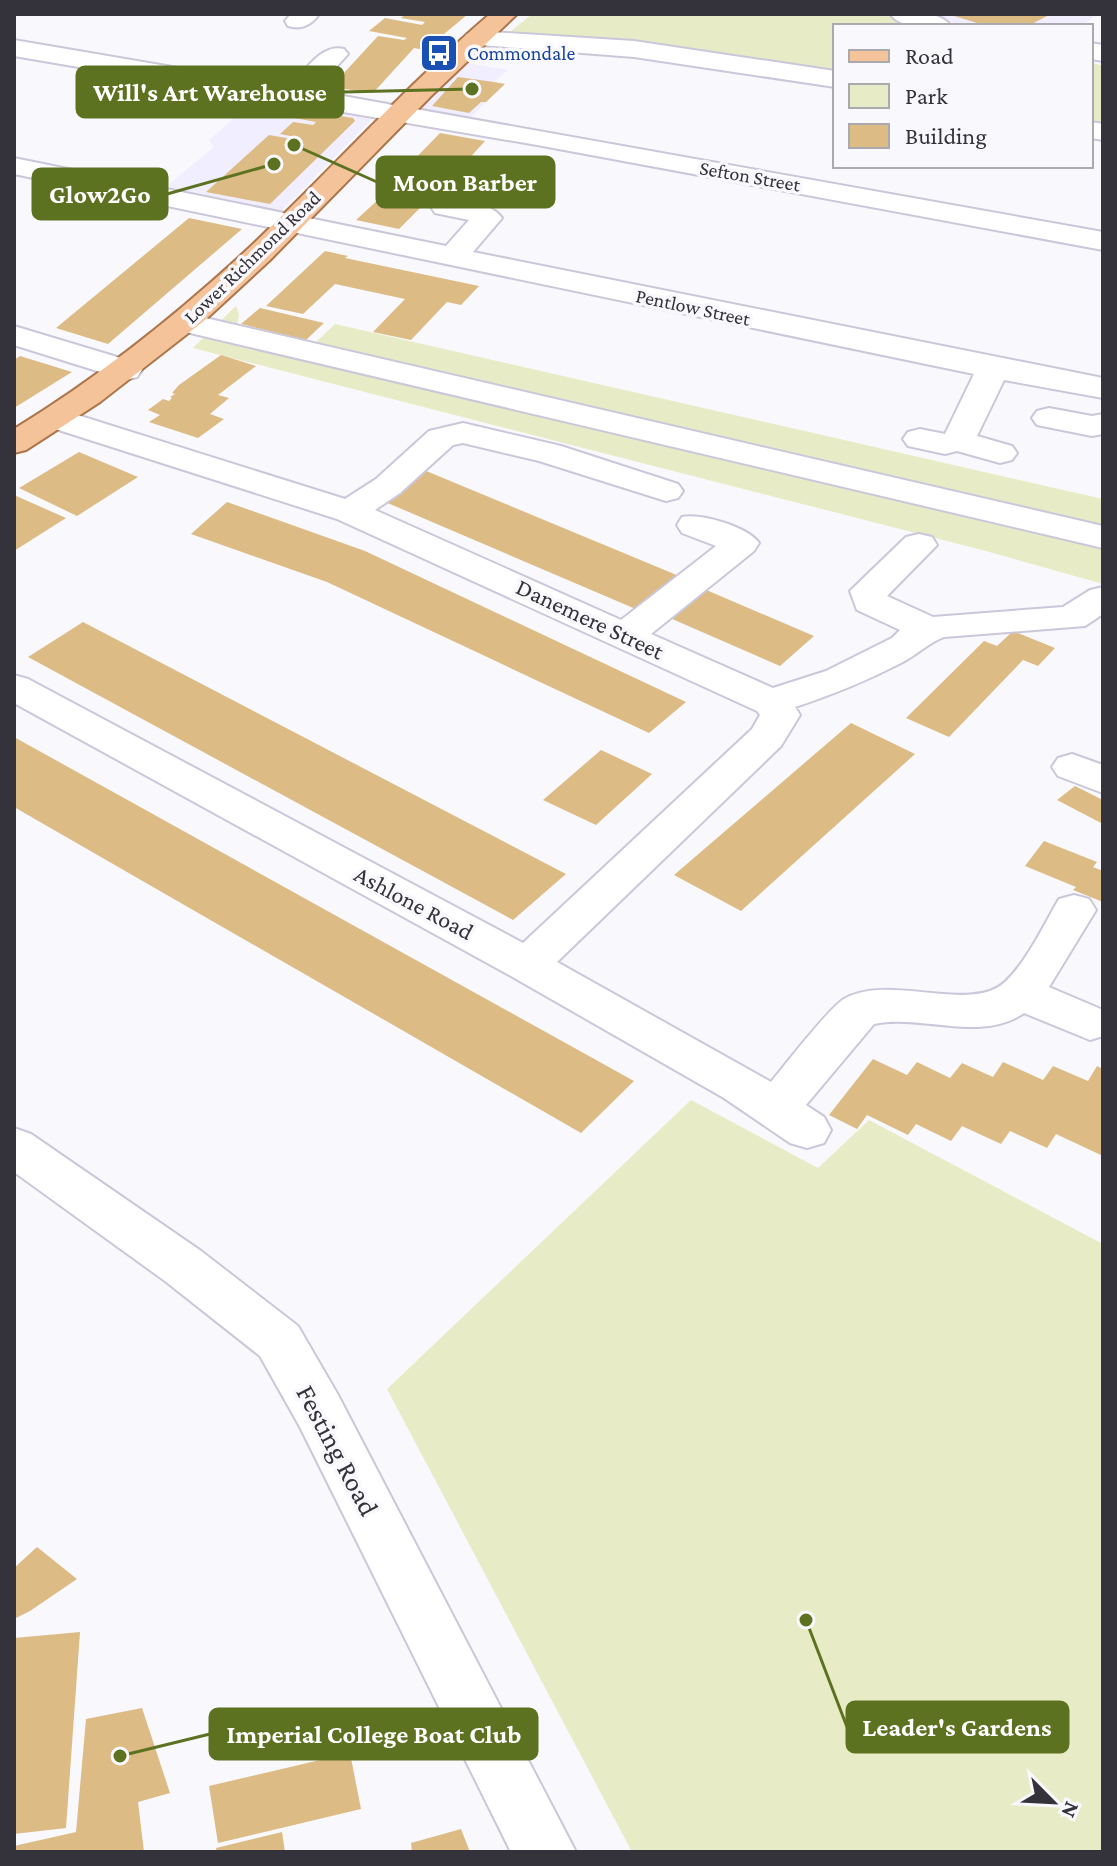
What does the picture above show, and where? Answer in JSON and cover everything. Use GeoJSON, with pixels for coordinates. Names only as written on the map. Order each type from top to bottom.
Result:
{"type":"FeatureCollection","features":[{"type":"Feature","properties":{"kind":"main road","name":"Lower Richmond Road"},"geometry":{"type":"LineString","coordinates":[[14,443],[126,370],[184,322],[291,224],[396,113],[505,14]]}},
{"type":"Feature","properties":{"kind":"street"},"geometry":{"type":"LineString","coordinates":[[902,14],[933,24]]}},
{"type":"Feature","properties":{"kind":"street"},"geometry":{"type":"LineString","coordinates":[[476,39],[546,69]]}},
{"type":"Feature","properties":{"kind":"street","name":"Sefton Street"},"geometry":{"type":"LineString","coordinates":[[14,48],[396,113],[1103,241]]}},
{"type":"Feature","properties":{"kind":"street"},"geometry":{"type":"LineString","coordinates":[[523,58],[634,49],[833,79]]}},
{"type":"Feature","properties":{"kind":"street"},"geometry":{"type":"LineString","coordinates":[[296,96],[335,54]]}},
{"type":"Feature","properties":{"kind":"street","name":"Pentlow Street"},"geometry":{"type":"LineString","coordinates":[[14,166],[1100,388]]}},
{"type":"Feature","properties":{"kind":"street"},"geometry":{"type":"LineString","coordinates":[[445,207],[482,214],[487,218],[452,257]]}},
{"type":"Feature","properties":{"kind":"street"},"geometry":{"type":"LineString","coordinates":[[184,322],[1103,537]]}},
{"type":"Feature","properties":{"kind":"street"},"geometry":{"type":"LineString","coordinates":[[14,335],[126,370]]}},
{"type":"Feature","properties":{"kind":"street"},"geometry":{"type":"LineString","coordinates":[[958,441],[993,368]]}},
{"type":"Feature","properties":{"kind":"street","name":"Danemere Street"},"geometry":{"type":"LineString","coordinates":[[55,418],[349,512],[771,702]]}},
{"type":"Feature","properties":{"kind":"street"},"geometry":{"type":"LineString","coordinates":[[1049,418],[1092,426],[1103,424]]}},
{"type":"Feature","properties":{"kind":"street"},"geometry":{"type":"LineString","coordinates":[[349,512],[388,486],[441,438],[463,433],[549,453],[666,491]]}},
{"type":"Feature","properties":{"kind":"street"},"geometry":{"type":"LineString","coordinates":[[920,439],[945,444],[958,441],[1000,453]]}},
{"type":"Feature","properties":{"kind":"street"},"geometry":{"type":"LineString","coordinates":[[625,636],[741,543],[695,525]]}},
{"type":"Feature","properties":{"kind":"street"},"geometry":{"type":"LineString","coordinates":[[919,545],[868,591],[870,602],[930,630]]}},
{"type":"Feature","properties":{"kind":"street"},"geometry":{"type":"LineString","coordinates":[[527,965],[767,737],[780,715],[771,702],[840,679],[905,646],[919,632],[943,626],[1072,618],[1103,598]]}},
{"type":"Feature","properties":{"kind":"street","name":"Ashlone Road"},"geometry":{"type":"LineString","coordinates":[[14,687],[527,965],[741,1086],[790,1120],[859,1011],[887,1005],[935,1010],[997,1009],[1021,993]]}},
{"type":"Feature","properties":{"kind":"street"},"geometry":{"type":"LineString","coordinates":[[1074,910],[1055,945],[1021,993],[1090,1023]]}},
{"type":"Feature","properties":{"kind":"street","name":"Festing Road"},"geometry":{"type":"LineString","coordinates":[[14,1147],[183,1266],[279,1341],[319,1411],[544,1852]]}},
{"type":"Feature","properties":{"kind":"shaded area"},"geometry":{"type":"Polygon","coordinates":[[[882,14],[1097,14],[1084,24],[910,24],[882,14]]]}},
{"type":"Feature","properties":{"kind":"shaded area"},"geometry":{"type":"Polygon","coordinates":[[[462,62],[508,70],[494,82],[505,84],[470,118],[423,110],[420,106],[462,62]]]}},
{"type":"Feature","properties":{"kind":"shaded area"},"geometry":{"type":"Polygon","coordinates":[[[258,97],[365,116],[371,120],[280,212],[271,213],[171,190],[169,184],[214,147],[209,140],[258,97]]]}},
{"type":"Feature","properties":{"kind":"green space"},"geometry":{"type":"Polygon","coordinates":[[[532,14],[882,14],[910,24],[833,24],[833,76],[509,33],[532,14]]]}},
{"type":"Feature","properties":{"kind":"green space"},"geometry":{"type":"Polygon","coordinates":[[[1093,63],[1103,66],[1103,126],[1093,124],[1093,63]]]}},
{"type":"Feature","properties":{"kind":"green space"},"geometry":{"type":"Polygon","coordinates":[[[236,306],[239,314],[237,326],[315,343],[335,324],[1103,499],[1103,584],[986,551],[193,348],[236,306]]]}},
{"type":"Feature","properties":{"kind":"green space"},"geometry":{"type":"Polygon","coordinates":[[[691,1100],[818,1168],[869,1120],[1103,1244],[1103,1852],[632,1852],[387,1389],[691,1100]]]}},
{"type":"Feature","properties":{"kind":"building"},"geometry":{"type":"Polygon","coordinates":[[[406,14],[468,14],[425,50],[414,48],[373,93],[331,87],[378,36],[407,38],[369,31],[385,18],[422,25],[425,22],[401,18],[406,14]]]}},
{"type":"Feature","properties":{"kind":"building"},"geometry":{"type":"Polygon","coordinates":[[[1051,14],[1032,24],[980,24],[951,15],[1051,14]]]}},
{"type":"Feature","properties":{"kind":"building"},"geometry":{"type":"Polygon","coordinates":[[[458,77],[505,84],[469,113],[432,106],[458,77]]]}},
{"type":"Feature","properties":{"kind":"building"},"geometry":{"type":"Polygon","coordinates":[[[298,109],[353,118],[355,121],[270,204],[206,192],[269,135],[301,138],[280,134],[293,122],[313,125],[316,122],[289,117],[298,109]]]}},
{"type":"Feature","properties":{"kind":"building"},"geometry":{"type":"Polygon","coordinates":[[[440,133],[485,141],[454,175],[407,167],[440,133]]]}},
{"type":"Feature","properties":{"kind":"building"},"geometry":{"type":"Polygon","coordinates":[[[381,197],[423,205],[399,229],[356,220],[381,197]]]}},
{"type":"Feature","properties":{"kind":"building"},"geometry":{"type":"Polygon","coordinates":[[[189,218],[242,229],[108,344],[56,328],[189,218]]]}},
{"type":"Feature","properties":{"kind":"building"},"geometry":{"type":"Polygon","coordinates":[[[325,251],[479,286],[461,305],[447,302],[411,340],[373,332],[405,299],[335,284],[303,314],[266,306],[325,251]]]}},
{"type":"Feature","properties":{"kind":"building"},"geometry":{"type":"Polygon","coordinates":[[[260,308],[324,323],[306,340],[241,324],[260,308]]]}},
{"type":"Feature","properties":{"kind":"building"},"geometry":{"type":"Polygon","coordinates":[[[221,355],[256,366],[218,395],[229,398],[210,414],[224,419],[198,438],[149,422],[160,415],[148,410],[163,399],[169,401],[179,385],[221,355]]]}},
{"type":"Feature","properties":{"kind":"building"},"geometry":{"type":"Polygon","coordinates":[[[20,356],[72,372],[14,408],[14,360],[20,356]]]}},
{"type":"Feature","properties":{"kind":"building"},"geometry":{"type":"Polygon","coordinates":[[[79,452],[138,477],[77,516],[19,488],[79,452]]]}},
{"type":"Feature","properties":{"kind":"building"},"geometry":{"type":"Polygon","coordinates":[[[419,468],[679,576],[638,610],[376,498],[419,468]]]}},
{"type":"Feature","properties":{"kind":"building"},"geometry":{"type":"Polygon","coordinates":[[[14,495],[66,518],[14,551],[14,495]]]}},
{"type":"Feature","properties":{"kind":"building"},"geometry":{"type":"Polygon","coordinates":[[[227,502],[365,551],[686,702],[649,733],[327,582],[191,534],[227,502]]]}},
{"type":"Feature","properties":{"kind":"building"},"geometry":{"type":"Polygon","coordinates":[[[697,586],[814,636],[780,666],[663,615],[697,586]]]}},
{"type":"Feature","properties":{"kind":"building"},"geometry":{"type":"Polygon","coordinates":[[[83,622],[566,874],[513,920],[28,657],[83,622]]]}},
{"type":"Feature","properties":{"kind":"building"},"geometry":{"type":"Polygon","coordinates":[[[1013,631],[1055,648],[1038,666],[1023,660],[949,737],[906,718],[984,641],[997,646],[1013,631]]]}},
{"type":"Feature","properties":{"kind":"building"},"geometry":{"type":"Polygon","coordinates":[[[851,723],[915,754],[741,911],[674,875],[851,723]]]}},
{"type":"Feature","properties":{"kind":"building"},"geometry":{"type":"Polygon","coordinates":[[[14,737],[634,1081],[581,1133],[14,807],[14,737]]]}},
{"type":"Feature","properties":{"kind":"building"},"geometry":{"type":"Polygon","coordinates":[[[601,750],[652,774],[596,825],[543,800],[601,750]]]}},
{"type":"Feature","properties":{"kind":"building"},"geometry":{"type":"Polygon","coordinates":[[[1075,786],[1103,800],[1103,824],[1057,800],[1075,786]]]}},
{"type":"Feature","properties":{"kind":"building"},"geometry":{"type":"Polygon","coordinates":[[[1044,841],[1097,862],[1093,867],[1103,871],[1103,902],[1025,866],[1044,841]]]}},
{"type":"Feature","properties":{"kind":"building"},"geometry":{"type":"Polygon","coordinates":[[[873,1059],[907,1075],[917,1062],[950,1078],[962,1063],[993,1077],[1003,1062],[1043,1080],[1053,1066],[1088,1081],[1097,1066],[1103,1069],[1103,1156],[1056,1134],[1047,1148],[1010,1131],[1001,1144],[962,1126],[951,1141],[916,1124],[908,1135],[867,1115],[857,1129],[829,1115],[873,1059]]]}},
{"type":"Feature","properties":{"kind":"building"},"geometry":{"type":"Polygon","coordinates":[[[37,1547],[77,1579],[14,1619],[14,1568],[37,1547]]]}},
{"type":"Feature","properties":{"kind":"building"},"geometry":{"type":"Polygon","coordinates":[[[80,1632],[66,1828],[14,1834],[14,1638],[80,1632]]]}},
{"type":"Feature","properties":{"kind":"building"},"geometry":{"type":"Polygon","coordinates":[[[142,1708],[170,1793],[138,1802],[144,1852],[14,1852],[14,1846],[76,1832],[86,1719],[142,1708]]]}},
{"type":"Feature","properties":{"kind":"building"},"geometry":{"type":"Polygon","coordinates":[[[350,1753],[361,1809],[218,1843],[209,1786],[350,1753]]]}},
{"type":"Feature","properties":{"kind":"building"},"geometry":{"type":"Polygon","coordinates":[[[461,1829],[470,1852],[412,1852],[411,1843],[461,1829]]]}},
{"type":"Feature","properties":{"kind":"building"},"geometry":{"type":"Polygon","coordinates":[[[282,1832],[285,1852],[217,1852],[216,1848],[282,1832]]]}},
{"type":"Feature","properties":{"kind":"place","name":"Commondale"},"geometry":{"type":"Point","coordinates":[439,53]}},
{"type":"Feature","properties":{"kind":"place","name":"Will's Art Warehouse"},"geometry":{"type":"Point","coordinates":[472,89]}},
{"type":"Feature","properties":{"kind":"place","name":"Moon Barber"},"geometry":{"type":"Point","coordinates":[294,145]}},
{"type":"Feature","properties":{"kind":"place","name":"Glow2Go"},"geometry":{"type":"Point","coordinates":[274,164]}},
{"type":"Feature","properties":{"kind":"place","name":"Leader's Gardens"},"geometry":{"type":"Point","coordinates":[806,1620]}},
{"type":"Feature","properties":{"kind":"place","name":"Imperial College Boat Club"},"geometry":{"type":"Point","coordinates":[120,1756]}}]}
